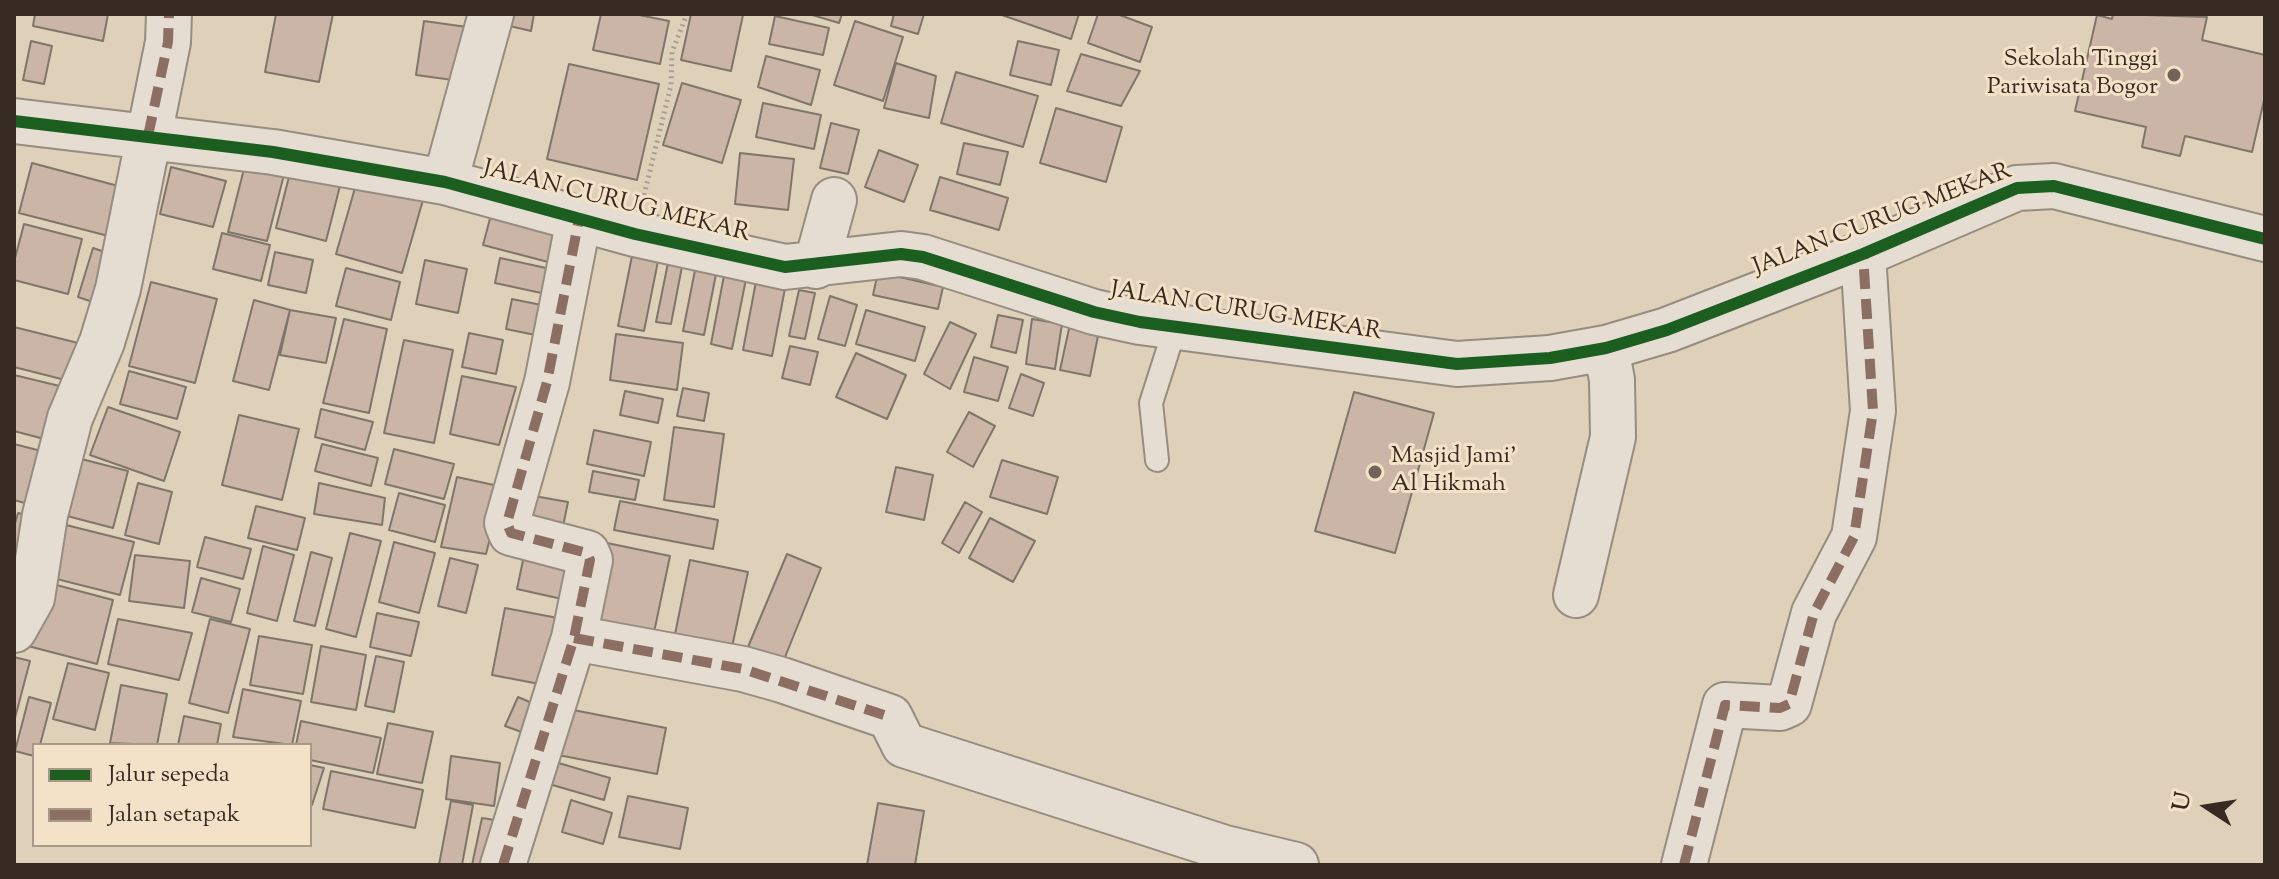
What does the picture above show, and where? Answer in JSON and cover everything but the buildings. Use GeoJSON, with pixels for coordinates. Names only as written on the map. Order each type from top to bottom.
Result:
{"type":"FeatureCollection","features":[{"type":"Feature","properties":{"kind":"street"},"geometry":{"type":"LineString","coordinates":[[14,630],[32,598],[45,515],[70,418],[102,342],[118,289],[168,42],[169,14]]}},
{"type":"Feature","properties":{"kind":"street"},"geometry":{"type":"LineString","coordinates":[[445,182],[491,14]]}},
{"type":"Feature","properties":{"kind":"street","name":"JALAN CURUG MEKAR"},"geometry":{"type":"LineString","coordinates":[[14,121],[273,152],[445,182],[635,234],[785,267],[816,266],[901,254],[923,257],[1094,312],[1175,328],[1457,364],[1550,358],[1606,348],[1667,330],[1863,254],[2017,188],[2054,186],[2265,239]]}},
{"type":"Feature","properties":{"kind":"street"},"geometry":{"type":"LineString","coordinates":[[816,266],[834,200]]}},
{"type":"Feature","properties":{"kind":"street"},"geometry":{"type":"LineString","coordinates":[[503,865],[574,638],[590,555],[511,533],[507,523],[547,382],[579,219]]}},
{"type":"Feature","properties":{"kind":"street"},"geometry":{"type":"LineString","coordinates":[[1684,865],[1725,705],[1780,708],[1789,704],[1814,613],[1854,537],[1873,411],[1863,254]]}},
{"type":"Feature","properties":{"kind":"street"},"geometry":{"type":"LineString","coordinates":[[1576,595],[1613,437],[1612,380],[1606,348]]}},
{"type":"Feature","properties":{"kind":"street"},"geometry":{"type":"LineString","coordinates":[[574,638],[743,669],[782,680],[890,717],[904,745],[1223,857],[1296,865]]}},
{"type":"Feature","properties":{"kind":"lane"},"geometry":{"type":"LineString","coordinates":[[1157,460],[1151,403],[1175,328]]}},
{"type":"Feature","properties":{"kind":"path"},"geometry":{"type":"LineString","coordinates":[[635,234],[671,85],[672,52],[687,14]]}},
{"type":"Feature","properties":{"kind":"marked path"},"geometry":{"type":"LineString","coordinates":[[148,136],[168,42],[169,14]]}},
{"type":"Feature","properties":{"kind":"marked path"},"geometry":{"type":"LineString","coordinates":[[503,865],[574,638],[590,560],[587,553],[511,533],[507,523],[547,382],[579,219]]}},
{"type":"Feature","properties":{"kind":"marked path"},"geometry":{"type":"LineString","coordinates":[[1684,865],[1725,705],[1780,708],[1789,704],[1814,613],[1854,537],[1873,411],[1863,254]]}},
{"type":"Feature","properties":{"kind":"marked path"},"geometry":{"type":"LineString","coordinates":[[574,638],[743,669],[890,717]]}},
{"type":"Feature","properties":{"kind":"cycle path"},"geometry":{"type":"LineString","coordinates":[[14,121],[273,152],[445,182],[635,234],[785,267],[901,254],[923,257],[1094,312],[1140,322],[1457,364],[1550,358],[1606,348],[1667,330],[1863,254],[2017,188],[2054,186],[2265,239]]}},
{"type":"Feature","properties":{"kind":"place","name":"Sekolah Tinggi Pariwisata Bogor"},"geometry":{"type":"Point","coordinates":[2174,75]}},
{"type":"Feature","properties":{"kind":"place","name":"Masjid Jami' Al Hikmah"},"geometry":{"type":"Point","coordinates":[1375,472]}}]}
